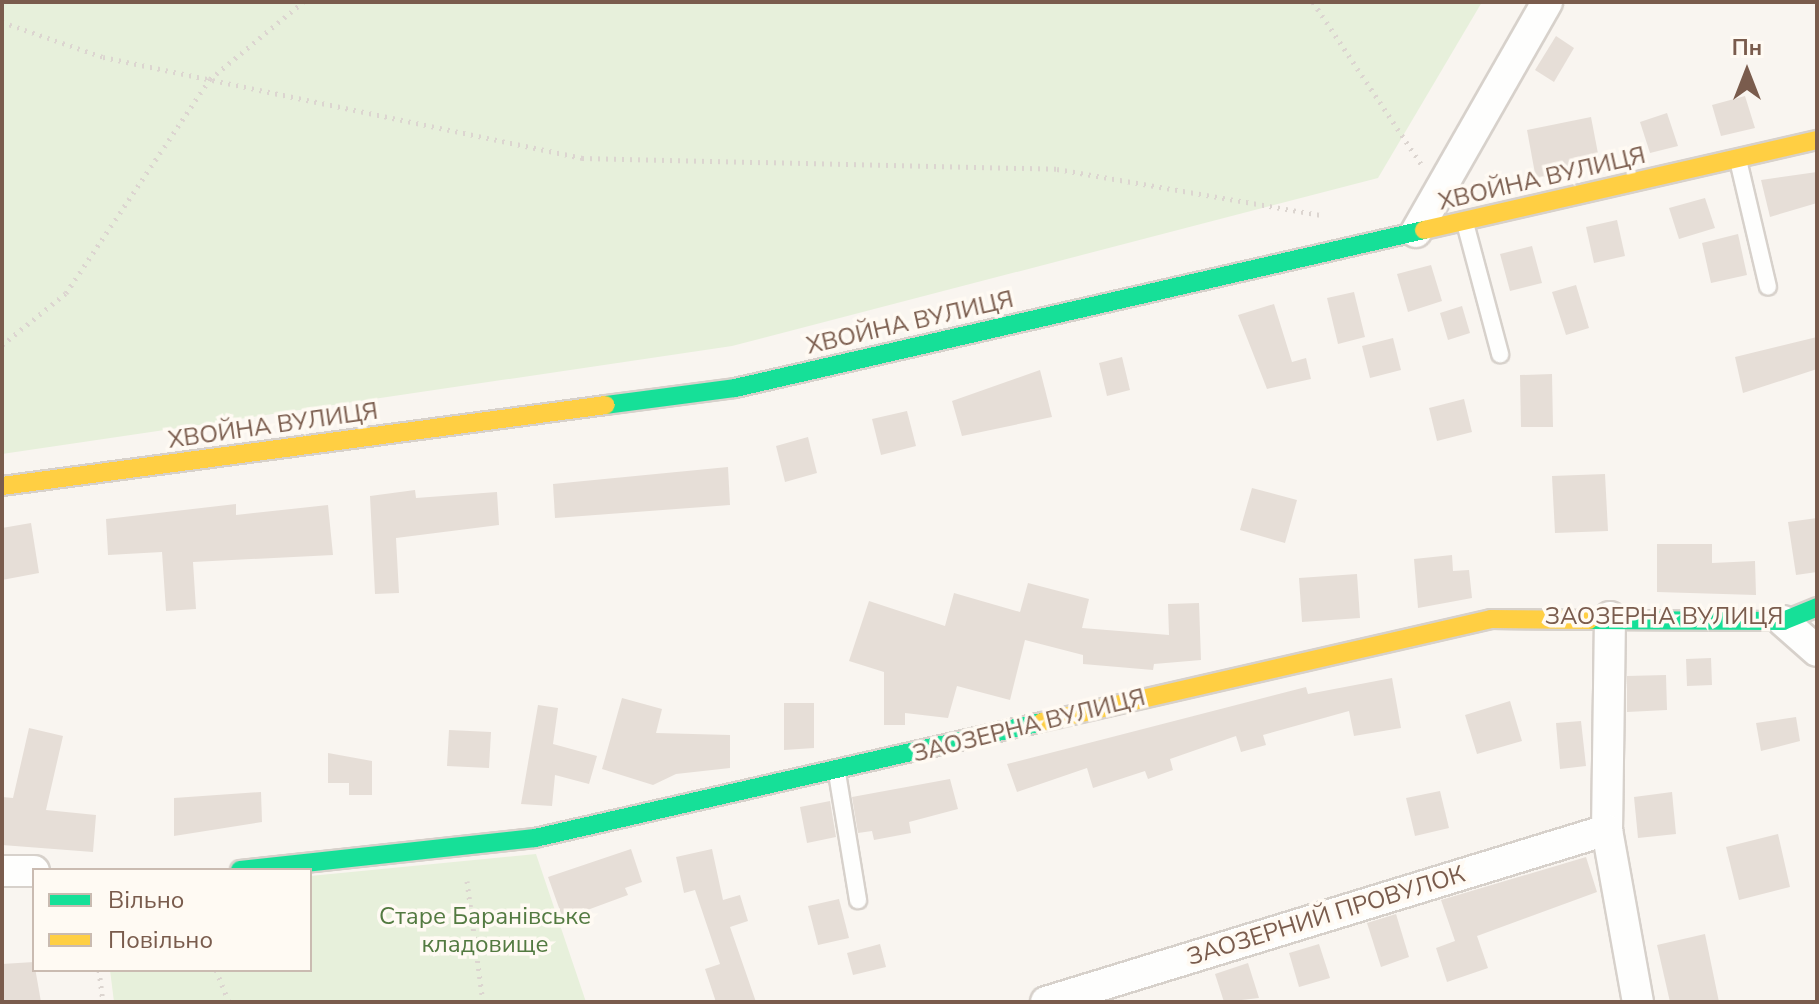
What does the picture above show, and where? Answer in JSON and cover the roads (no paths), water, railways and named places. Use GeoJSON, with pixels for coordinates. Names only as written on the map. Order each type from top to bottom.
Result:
{"type":"FeatureCollection","features":[{"type":"Feature","properties":{"kind":"street"},"geometry":{"type":"LineString","coordinates":[[1416,232],[1547,2]]}},
{"type":"Feature","properties":{"kind":"street","name":"ХВОЙНА ВУЛИЦЯ"},"geometry":{"type":"LineString","coordinates":[[2,486],[735,388],[1817,140]]}},
{"type":"Feature","properties":{"kind":"street","name":"ЗАОЗЕРНА ВУЛИЦЯ"},"geometry":{"type":"LineString","coordinates":[[262,868],[467,849],[837,773],[1491,619],[1610,617],[1783,621],[1817,607]]}},
{"type":"Feature","properties":{"kind":"street"},"geometry":{"type":"LineString","coordinates":[[1610,617],[1607,830],[1638,1002]]}},
{"type":"Feature","properties":{"kind":"street"},"geometry":{"type":"LineString","coordinates":[[1783,621],[1817,651]]}},
{"type":"Feature","properties":{"kind":"street","name":"ЗАОЗЕРНИЙ ПРОВУЛОК"},"geometry":{"type":"LineString","coordinates":[[1046,1002],[1607,830]]}},
{"type":"Feature","properties":{"kind":"street"},"geometry":{"type":"LineString","coordinates":[[2,871],[32,871]]}},
{"type":"Feature","properties":{"kind":"lane"},"geometry":{"type":"LineString","coordinates":[[1738,159],[1768,287]]}},
{"type":"Feature","properties":{"kind":"lane"},"geometry":{"type":"LineString","coordinates":[[1464,222],[1500,354]]}},
{"type":"Feature","properties":{"kind":"lane"},"geometry":{"type":"LineString","coordinates":[[837,773],[858,900]]}},
{"type":"Feature","properties":{"kind":"park label","name":"Старе Баранівське кладовище"},"geometry":{"type":"Point","coordinates":[485,931]}}]}
